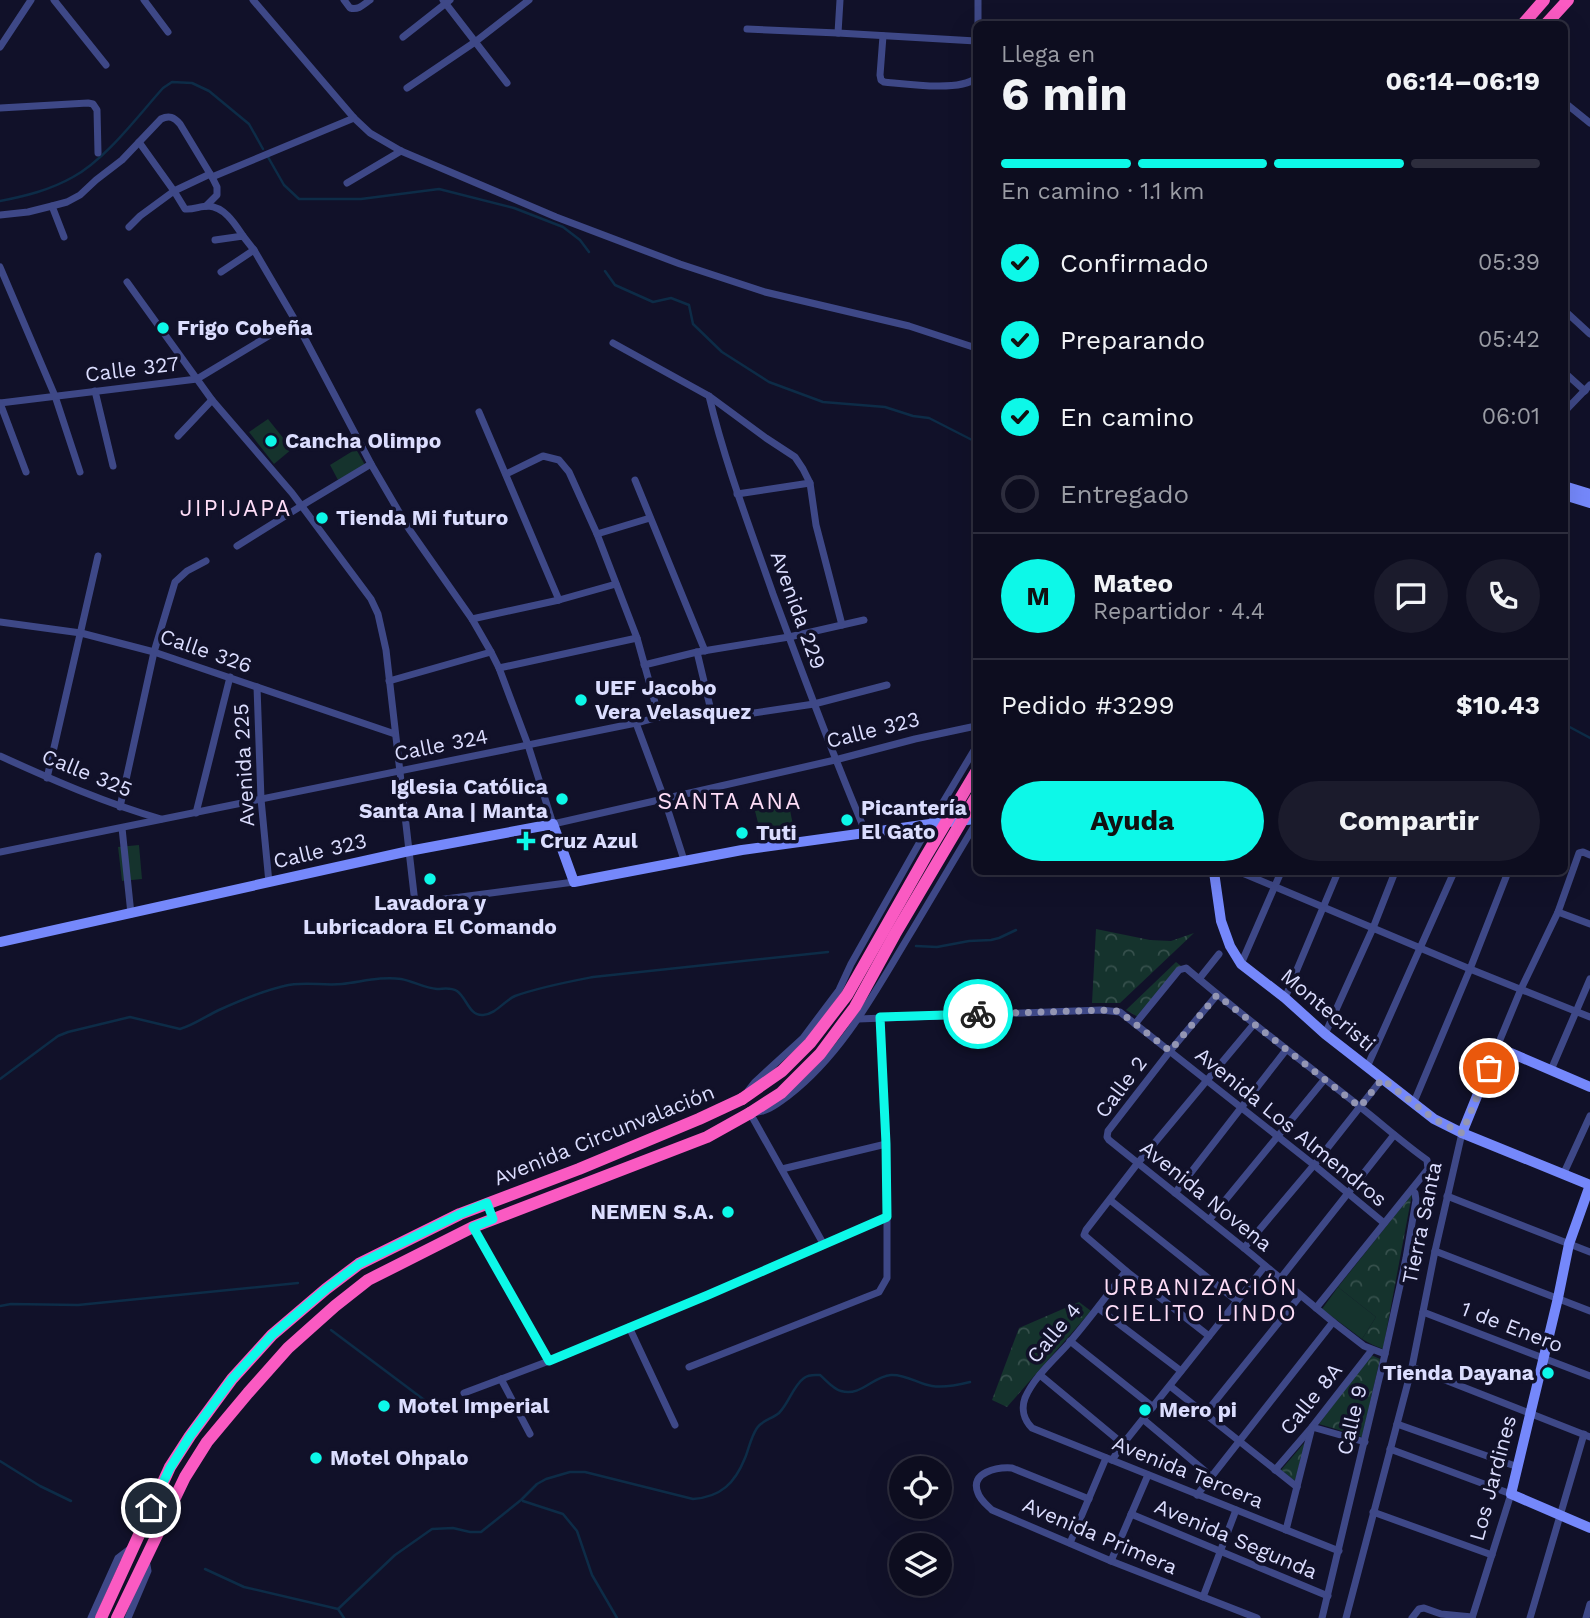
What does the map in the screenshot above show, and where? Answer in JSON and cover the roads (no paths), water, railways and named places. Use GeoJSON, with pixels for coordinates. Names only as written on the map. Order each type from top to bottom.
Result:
{"type":"FeatureCollection","features":[{"type":"Feature","properties":{"kind":"highway"},"geometry":{"type":"LineString","coordinates":[[1526,21],[1544,0]]}},
{"type":"Feature","properties":{"kind":"highway"},"geometry":{"type":"LineString","coordinates":[[1549,21],[1568,0]]}},
{"type":"Feature","properties":{"kind":"highway","name":"Avenida Circunvalación"},"geometry":{"type":"LineString","coordinates":[[101,1618],[170,1468],[232,1379],[272,1335],[359,1264],[460,1214],[699,1119],[742,1099],[782,1071],[810,1043],[842,1002],[973,777]]}},
{"type":"Feature","properties":{"kind":"highway","name":"Avenida Circunvalación"},"geometry":{"type":"LineString","coordinates":[[117,1618],[185,1477],[207,1442],[288,1348],[335,1306],[368,1280],[473,1227],[707,1137],[781,1093],[820,1054],[855,1007],[973,802]]}},
{"type":"Feature","properties":{"kind":"highway"},"geometry":{"type":"LineString","coordinates":[[487,1203],[493,1219]]}},
{"type":"Feature","properties":{"kind":"street"},"geometry":{"type":"LineString","coordinates":[[54,0],[106,65]]}},
{"type":"Feature","properties":{"kind":"street"},"geometry":{"type":"LineString","coordinates":[[144,0],[168,32]]}},
{"type":"Feature","properties":{"kind":"street"},"geometry":{"type":"LineString","coordinates":[[253,0],[354,118],[370,132],[401,151],[556,217],[680,264],[765,292],[909,326],[973,347]]}},
{"type":"Feature","properties":{"kind":"street"},"geometry":{"type":"LineString","coordinates":[[344,0],[350,8],[356,9],[370,0]]}},
{"type":"Feature","properties":{"kind":"street"},"geometry":{"type":"LineString","coordinates":[[407,88],[475,42],[530,0]]}},
{"type":"Feature","properties":{"kind":"street"},"geometry":{"type":"LineString","coordinates":[[838,33],[839,0]]}},
{"type":"Feature","properties":{"kind":"street"},"geometry":{"type":"LineString","coordinates":[[978,0],[978,21]]}},
{"type":"Feature","properties":{"kind":"street"},"geometry":{"type":"LineString","coordinates":[[0,47],[28,1]]}},
{"type":"Feature","properties":{"kind":"street"},"geometry":{"type":"LineString","coordinates":[[403,37],[446,1],[507,83]]}},
{"type":"Feature","properties":{"kind":"street"},"geometry":{"type":"LineString","coordinates":[[747,29],[973,41]]}},
{"type":"Feature","properties":{"kind":"street"},"geometry":{"type":"LineString","coordinates":[[883,36],[880,75],[884,82],[925,86],[968,84],[973,80]]}},
{"type":"Feature","properties":{"kind":"street"},"geometry":{"type":"LineString","coordinates":[[0,108],[93,104],[97,110],[98,153]]}},
{"type":"Feature","properties":{"kind":"street"},"geometry":{"type":"LineString","coordinates":[[1568,105],[1590,123]]}},
{"type":"Feature","properties":{"kind":"street"},"geometry":{"type":"LineString","coordinates":[[0,215],[52,206],[80,195],[122,160],[167,116],[175,118],[180,124],[217,187],[217,195],[206,206]]}},
{"type":"Feature","properties":{"kind":"street"},"geometry":{"type":"LineString","coordinates":[[129,227],[174,191],[354,118]]}},
{"type":"Feature","properties":{"kind":"street"},"geometry":{"type":"LineString","coordinates":[[139,142],[185,209],[206,206],[220,210],[254,250],[295,320],[371,464],[410,529],[472,619],[499,668],[574,882]]}},
{"type":"Feature","properties":{"kind":"street"},"geometry":{"type":"LineString","coordinates":[[346,183],[401,151]]}},
{"type":"Feature","properties":{"kind":"street"},"geometry":{"type":"LineString","coordinates":[[52,206],[64,237]]}},
{"type":"Feature","properties":{"kind":"street"},"geometry":{"type":"LineString","coordinates":[[215,240],[243,236]]}},
{"type":"Feature","properties":{"kind":"street"},"geometry":{"type":"LineString","coordinates":[[221,272],[254,250]]}},
{"type":"Feature","properties":{"kind":"street"},"geometry":{"type":"LineString","coordinates":[[1,270],[55,396],[80,472]]}},
{"type":"Feature","properties":{"kind":"street"},"geometry":{"type":"LineString","coordinates":[[127,282],[212,400],[301,506],[371,599],[379,614],[390,681],[415,903],[574,882],[742,850],[930,824],[973,821]]}},
{"type":"Feature","properties":{"kind":"street"},"geometry":{"type":"LineString","coordinates":[[1568,314],[1590,334]]}},
{"type":"Feature","properties":{"kind":"street","name":"Calle 327"},"geometry":{"type":"LineString","coordinates":[[0,403],[197,379],[295,320]]}},
{"type":"Feature","properties":{"kind":"street"},"geometry":{"type":"LineString","coordinates":[[613,343],[709,396],[795,457],[810,483],[816,525],[842,625]]}},
{"type":"Feature","properties":{"kind":"street"},"geometry":{"type":"LineString","coordinates":[[1568,375],[1588,388],[1568,408]]}},
{"type":"Feature","properties":{"kind":"street"},"geometry":{"type":"LineString","coordinates":[[95,391],[113,466]]}},
{"type":"Feature","properties":{"kind":"street","name":"Avenida 229"},"geometry":{"type":"LineString","coordinates":[[709,396],[737,494],[835,760],[866,833]]}},
{"type":"Feature","properties":{"kind":"street"},"geometry":{"type":"LineString","coordinates":[[178,436],[212,400]]}},
{"type":"Feature","properties":{"kind":"street"},"geometry":{"type":"LineString","coordinates":[[0,403],[26,472]]}},
{"type":"Feature","properties":{"kind":"street"},"geometry":{"type":"LineString","coordinates":[[479,412],[559,600]]}},
{"type":"Feature","properties":{"kind":"street"},"geometry":{"type":"LineString","coordinates":[[506,474],[544,456],[559,460],[569,472],[597,534],[637,638],[659,717]]}},
{"type":"Feature","properties":{"kind":"street"},"geometry":{"type":"LineString","coordinates":[[237,546],[371,464]]}},
{"type":"Feature","properties":{"kind":"street"},"geometry":{"type":"LineString","coordinates":[[635,480],[671,565],[701,652],[713,719]]}},
{"type":"Feature","properties":{"kind":"street"},"geometry":{"type":"LineString","coordinates":[[737,494],[810,483]]}},
{"type":"Feature","properties":{"kind":"street"},"geometry":{"type":"LineString","coordinates":[[1568,487],[1590,494]]}},
{"type":"Feature","properties":{"kind":"street"},"geometry":{"type":"LineString","coordinates":[[1568,496],[1590,503]]}},
{"type":"Feature","properties":{"kind":"street"},"geometry":{"type":"LineString","coordinates":[[597,534],[650,518]]}},
{"type":"Feature","properties":{"kind":"street"},"geometry":{"type":"LineString","coordinates":[[47,778],[97,556]]}},
{"type":"Feature","properties":{"kind":"street"},"geometry":{"type":"LineString","coordinates":[[120,807],[154,652],[174,582],[206,561]]}},
{"type":"Feature","properties":{"kind":"street"},"geometry":{"type":"LineString","coordinates":[[472,619],[616,584]]}},
{"type":"Feature","properties":{"kind":"street"},"geometry":{"type":"LineString","coordinates":[[644,665],[864,620]]}},
{"type":"Feature","properties":{"kind":"street","name":"Calle 326"},"geometry":{"type":"LineString","coordinates":[[0,622],[80,633],[154,652],[395,734]]}},
{"type":"Feature","properties":{"kind":"street"},"geometry":{"type":"LineString","coordinates":[[499,668],[637,638]]}},
{"type":"Feature","properties":{"kind":"street"},"geometry":{"type":"LineString","coordinates":[[390,681],[491,652]]}},
{"type":"Feature","properties":{"kind":"street"},"geometry":{"type":"LineString","coordinates":[[197,813],[230,677]]}},
{"type":"Feature","properties":{"kind":"street","name":"Calle 324"},"geometry":{"type":"LineString","coordinates":[[0,852],[528,746],[659,717],[699,712],[713,719],[814,704],[887,685]]}},
{"type":"Feature","properties":{"kind":"street","name":"Avenida 225"},"geometry":{"type":"LineString","coordinates":[[257,687],[261,799],[269,883]]}},
{"type":"Feature","properties":{"kind":"street"},"geometry":{"type":"LineString","coordinates":[[636,723],[684,860]]}},
{"type":"Feature","properties":{"kind":"street","name":"Calle 323"},"geometry":{"type":"LineString","coordinates":[[0,942],[409,851],[553,824],[973,727]]}},
{"type":"Feature","properties":{"kind":"street","name":"Avenida Circunvalación"},"geometry":{"type":"LineString","coordinates":[[742,1099],[754,1082],[803,1038],[839,989],[973,752]]}},
{"type":"Feature","properties":{"kind":"street","name":"Calle 325"},"geometry":{"type":"LineString","coordinates":[[0,756],[120,807],[162,820]]}},
{"type":"Feature","properties":{"kind":"street","name":"Avenida Circunvalación"},"geometry":{"type":"LineString","coordinates":[[750,1113],[761,1113],[801,1086],[834,1050],[858,1019],[973,826]]}},
{"type":"Feature","properties":{"kind":"street"},"geometry":{"type":"LineString","coordinates":[[122,828],[131,914]]}},
{"type":"Feature","properties":{"kind":"street","name":"Tierra Santa"},"geometry":{"type":"LineString","coordinates":[[1346,1618],[1412,1367],[1462,1133],[1521,989],[1558,912],[1581,852],[1590,855]]}},
{"type":"Feature","properties":{"kind":"street","name":"Montecristi"},"geometry":{"type":"LineString","coordinates":[[1214,875],[1221,921],[1230,946],[1241,964],[1325,1034],[1434,1119],[1590,1185]]}},
{"type":"Feature","properties":{"kind":"street"},"geometry":{"type":"LineString","coordinates":[[1247,875],[1470,970],[1590,1017]]}},
{"type":"Feature","properties":{"kind":"street"},"geometry":{"type":"LineString","coordinates":[[1241,964],[1279,875]]}},
{"type":"Feature","properties":{"kind":"street"},"geometry":{"type":"LineString","coordinates":[[1285,998],[1337,875]]}},
{"type":"Feature","properties":{"kind":"street"},"geometry":{"type":"LineString","coordinates":[[1325,1034],[1394,875]]}},
{"type":"Feature","properties":{"kind":"street"},"geometry":{"type":"LineString","coordinates":[[1367,1067],[1453,875]]}},
{"type":"Feature","properties":{"kind":"street"},"geometry":{"type":"LineString","coordinates":[[1414,1102],[1507,875]]}},
{"type":"Feature","properties":{"kind":"street"},"geometry":{"type":"LineString","coordinates":[[1558,912],[1590,924]]}},
{"type":"Feature","properties":{"kind":"street"},"geometry":{"type":"LineString","coordinates":[[1199,978],[1219,954]]}},
{"type":"Feature","properties":{"kind":"street"},"geometry":{"type":"LineString","coordinates":[[1135,1024],[1179,970],[1186,968],[1286,1051],[1427,1160],[1428,1168],[1412,1190],[1316,1308]]}},
{"type":"Feature","properties":{"kind":"street"},"geometry":{"type":"LineString","coordinates":[[1551,1070],[1590,979]]}},
{"type":"Feature","properties":{"kind":"street","name":"Calle 2"},"geometry":{"type":"LineString","coordinates":[[1107,1137],[1108,1131],[1217,995]]}},
{"type":"Feature","properties":{"kind":"street","name":"Avenida Los Almendros"},"geometry":{"type":"LineString","coordinates":[[858,1019],[1101,1010],[1120,1012],[1384,1223]]}},
{"type":"Feature","properties":{"kind":"street"},"geometry":{"type":"LineString","coordinates":[[689,1367],[879,1292],[887,1278],[886,1144],[880,1017]]}},
{"type":"Feature","properties":{"kind":"street"},"geometry":{"type":"LineString","coordinates":[[1209,1336],[1084,1235],[1137,1164],[1254,1024]]}},
{"type":"Feature","properties":{"kind":"street"},"geometry":{"type":"LineString","coordinates":[[1497,1047],[1590,1087]]}},
{"type":"Feature","properties":{"kind":"street"},"geometry":{"type":"LineString","coordinates":[[1175,1194],[1286,1051]]}},
{"type":"Feature","properties":{"kind":"street"},"geometry":{"type":"LineString","coordinates":[[1244,1248],[1314,1166],[1382,1079]]}},
{"type":"Feature","properties":{"kind":"street"},"geometry":{"type":"LineString","coordinates":[[1209,1220],[1324,1080]]}},
{"type":"Feature","properties":{"kind":"street"},"geometry":{"type":"LineString","coordinates":[[750,1113],[824,1245]]}},
{"type":"Feature","properties":{"kind":"street"},"geometry":{"type":"LineString","coordinates":[[1563,1175],[1590,1116]]}},
{"type":"Feature","properties":{"kind":"street"},"geometry":{"type":"LineString","coordinates":[[1280,1279],[1394,1135]]}},
{"type":"Feature","properties":{"kind":"street","name":"Avenida Novena"},"geometry":{"type":"LineString","coordinates":[[1107,1137],[1333,1322],[1372,1350],[1385,1354]]}},
{"type":"Feature","properties":{"kind":"street"},"geometry":{"type":"LineString","coordinates":[[782,1169],[886,1144]]}},
{"type":"Feature","properties":{"kind":"street","name":"Los Jardines"},"geometry":{"type":"LineString","coordinates":[[1472,1618],[1511,1494],[1569,1244],[1590,1185]]}},
{"type":"Feature","properties":{"kind":"street","name":"Calle 9"},"geometry":{"type":"LineString","coordinates":[[1322,1618],[1406,1258],[1416,1196],[1412,1190]]}},
{"type":"Feature","properties":{"kind":"street"},"geometry":{"type":"LineString","coordinates":[[1447,1196],[1590,1252]]}},
{"type":"Feature","properties":{"kind":"street"},"geometry":{"type":"LineString","coordinates":[[1110,1200],[1237,1301]]}},
{"type":"Feature","properties":{"kind":"street"},"geometry":{"type":"LineString","coordinates":[[464,1393],[549,1361],[887,1217]]}},
{"type":"Feature","properties":{"kind":"street"},"geometry":{"type":"LineString","coordinates":[[473,1227],[549,1361]]}},
{"type":"Feature","properties":{"kind":"street"},"geometry":{"type":"LineString","coordinates":[[1435,1251],[1590,1311]]}},
{"type":"Feature","properties":{"kind":"street"},"geometry":{"type":"LineString","coordinates":[[1070,1543],[1109,1459],[1265,1266]]}},
{"type":"Feature","properties":{"kind":"street","name":"Calle 4"},"geometry":{"type":"LineString","coordinates":[[1027,1423],[1024,1401],[1041,1375],[1126,1271]]}},
{"type":"Feature","properties":{"kind":"street"},"geometry":{"type":"LineString","coordinates":[[1204,1415],[1300,1296]]}},
{"type":"Feature","properties":{"kind":"street"},"geometry":{"type":"LineString","coordinates":[[1098,1308],[1181,1371]]}},
{"type":"Feature","properties":{"kind":"street","name":"1 de Enero"},"geometry":{"type":"LineString","coordinates":[[1423,1312],[1590,1376]]}},
{"type":"Feature","properties":{"kind":"street"},"geometry":{"type":"LineString","coordinates":[[1197,1495],[1333,1322]]}},
{"type":"Feature","properties":{"kind":"street"},"geometry":{"type":"LineString","coordinates":[[629,1327],[675,1425]]}},
{"type":"Feature","properties":{"kind":"street"},"geometry":{"type":"LineString","coordinates":[[1070,1341],[1153,1407]]}},
{"type":"Feature","properties":{"kind":"street","name":"Calle 8A"},"geometry":{"type":"LineString","coordinates":[[1275,1470],[1372,1350]]}},
{"type":"Feature","properties":{"kind":"street"},"geometry":{"type":"LineString","coordinates":[[1412,1367],[1587,1436],[1530,1618]]}},
{"type":"Feature","properties":{"kind":"street"},"geometry":{"type":"LineString","coordinates":[[1041,1375],[1123,1444]]}},
{"type":"Feature","properties":{"kind":"street"},"geometry":{"type":"LineString","coordinates":[[501,1379],[530,1434]]}},
{"type":"Feature","properties":{"kind":"street"},"geometry":{"type":"LineString","coordinates":[[1170,1386],[1297,1487]]}},
{"type":"Feature","properties":{"kind":"street"},"geometry":{"type":"LineString","coordinates":[[1143,1420],[1212,1477]]}},
{"type":"Feature","properties":{"kind":"street","name":"Avenida Tercera"},"geometry":{"type":"LineString","coordinates":[[1027,1423],[1032,1428],[1339,1551]]}},
{"type":"Feature","properties":{"kind":"street"},"geometry":{"type":"LineString","coordinates":[[1397,1423],[1518,1466]]}},
{"type":"Feature","properties":{"kind":"street"},"geometry":{"type":"LineString","coordinates":[[1286,1530],[1312,1427],[1365,1442]]}},
{"type":"Feature","properties":{"kind":"street"},"geometry":{"type":"LineString","coordinates":[[1390,1449],[1511,1494],[1590,1528]]}},
{"type":"Feature","properties":{"kind":"street","name":"Avenida Primera"},"geometry":{"type":"LineString","coordinates":[[1089,1499],[1012,1468],[992,1469],[979,1478],[976,1486],[978,1493],[992,1510],[1111,1561],[1257,1618]]}},
{"type":"Feature","properties":{"kind":"street"},"geometry":{"type":"LineString","coordinates":[[1111,1561],[1148,1475]]}},
{"type":"Feature","properties":{"kind":"street"},"geometry":{"type":"LineString","coordinates":[[1203,1597],[1236,1510]]}},
{"type":"Feature","properties":{"kind":"street"},"geometry":{"type":"LineString","coordinates":[[1373,1513],[1492,1555]]}},
{"type":"Feature","properties":{"kind":"street","name":"Avenida Segunda"},"geometry":{"type":"LineString","coordinates":[[1131,1514],[1328,1595]]}},
{"type":"Feature","properties":{"kind":"street","name":"Avenida Circunvalación"},"geometry":{"type":"LineString","coordinates":[[90,1618],[118,1558],[132,1548]]}},
{"type":"Feature","properties":{"kind":"street","name":"Avenida Circunvalación"},"geometry":{"type":"LineString","coordinates":[[128,1618],[148,1570],[146,1555]]}},
{"type":"Feature","properties":{"kind":"street"},"geometry":{"type":"LineString","coordinates":[[1586,1618],[1590,1604]]}},
{"type":"Feature","properties":{"kind":"street"},"geometry":{"type":"LineString","coordinates":[[1412,1618],[1419,1609],[1424,1608],[1441,1614],[1472,1618]]}},
{"type":"Feature","properties":{"kind":"waterway"},"geometry":{"type":"LineString","coordinates":[[0,201],[47,189],[85,169],[109,149],[163,88],[172,82],[192,83],[209,91],[249,124],[263,149]]}},
{"type":"Feature","properties":{"kind":"waterway"},"geometry":{"type":"LineString","coordinates":[[268,157],[284,185],[299,199],[361,199],[439,189],[514,208],[563,227],[580,240],[589,252]]}},
{"type":"Feature","properties":{"kind":"waterway"},"geometry":{"type":"LineString","coordinates":[[605,271],[615,285],[653,302],[671,298],[689,305],[693,324],[722,352],[769,382],[823,402],[885,407],[929,418],[973,440]]}},
{"type":"Feature","properties":{"kind":"waterway"},"geometry":{"type":"LineString","coordinates":[[1568,726],[1590,738]]}},
{"type":"Feature","properties":{"kind":"waterway"},"geometry":{"type":"LineString","coordinates":[[916,946],[937,947],[991,940],[1016,930]]}},
{"type":"Feature","properties":{"kind":"waterway"},"geometry":{"type":"LineString","coordinates":[[0,1079],[58,1036],[68,1032],[130,1017],[180,1029],[243,1000],[291,985],[401,979],[432,988],[454,990],[474,1013],[483,1015],[515,996],[593,977],[828,952]]}},
{"type":"Feature","properties":{"kind":"waterway"},"geometry":{"type":"LineString","coordinates":[[0,1306],[78,1305],[298,1283]]}},
{"type":"Feature","properties":{"kind":"waterway"},"geometry":{"type":"LineString","coordinates":[[331,1330],[431,1405]]}},
{"type":"Feature","properties":{"kind":"waterway"},"geometry":{"type":"LineString","coordinates":[[338,1609],[395,1555],[432,1529],[453,1528],[481,1532],[546,1479],[570,1472],[585,1472],[693,1499],[719,1492],[737,1475],[757,1428],[779,1413],[797,1385],[808,1376],[820,1375],[835,1388],[848,1392],[891,1375],[937,1387],[970,1382]]}},
{"type":"Feature","properties":{"kind":"waterway"},"geometry":{"type":"LineString","coordinates":[[0,1461],[40,1486],[71,1501]]}},
{"type":"Feature","properties":{"kind":"waterway"},"geometry":{"type":"LineString","coordinates":[[523,1501],[563,1514],[577,1531],[592,1575],[617,1618]]}},
{"type":"Feature","properties":{"kind":"waterway"},"geometry":{"type":"LineString","coordinates":[[205,1569],[244,1587],[338,1609],[344,1618]]}},
{"type":"Feature","properties":{"kind":"place","name":"Frigo Cobeña"},"geometry":{"type":"Point","coordinates":[163,328]}},
{"type":"Feature","properties":{"kind":"place","name":"Cancha Olimpo"},"geometry":{"type":"Point","coordinates":[271,441]}},
{"type":"Feature","properties":{"kind":"place","name":"Tienda Mi futuro"},"geometry":{"type":"Point","coordinates":[322,518]}},
{"type":"Feature","properties":{"kind":"place","name":"UEF Jacobo Vera Velasquez"},"geometry":{"type":"Point","coordinates":[581,700]}},
{"type":"Feature","properties":{"kind":"place","name":"Iglesia Católica Santa Ana | Manta"},"geometry":{"type":"Point","coordinates":[562,799]}},
{"type":"Feature","properties":{"kind":"place","name":"Picantería El Gato"},"geometry":{"type":"Point","coordinates":[847,820]}},
{"type":"Feature","properties":{"kind":"place","name":"Tuti"},"geometry":{"type":"Point","coordinates":[742,833]}},
{"type":"Feature","properties":{"kind":"place","name":"Cruz Azul"},"geometry":{"type":"Point","coordinates":[526,841]}},
{"type":"Feature","properties":{"kind":"place","name":"Lavadora y Lubricadora El Comando"},"geometry":{"type":"Point","coordinates":[430,879]}},
{"type":"Feature","properties":{"kind":"place","name":"NEMEN S.A."},"geometry":{"type":"Point","coordinates":[728,1212]}},
{"type":"Feature","properties":{"kind":"place","name":"Tienda Dayana"},"geometry":{"type":"Point","coordinates":[1548,1373]}},
{"type":"Feature","properties":{"kind":"place","name":"Motel Imperial"},"geometry":{"type":"Point","coordinates":[384,1406]}},
{"type":"Feature","properties":{"kind":"place","name":"Mero pi"},"geometry":{"type":"Point","coordinates":[1145,1410]}},
{"type":"Feature","properties":{"kind":"place","name":"Motel Ohpalo"},"geometry":{"type":"Point","coordinates":[316,1458]}},
{"type":"Feature","properties":{"kind":"district","name":"JIPIJAPA"},"geometry":{"type":"Point","coordinates":[236,508]}},
{"type":"Feature","properties":{"kind":"district","name":"SANTA ANA"},"geometry":{"type":"Point","coordinates":[730,801]}},
{"type":"Feature","properties":{"kind":"district","name":"URBANIZACIÓN CIELITO LINDO"},"geometry":{"type":"Point","coordinates":[1201,1300]}}]}
